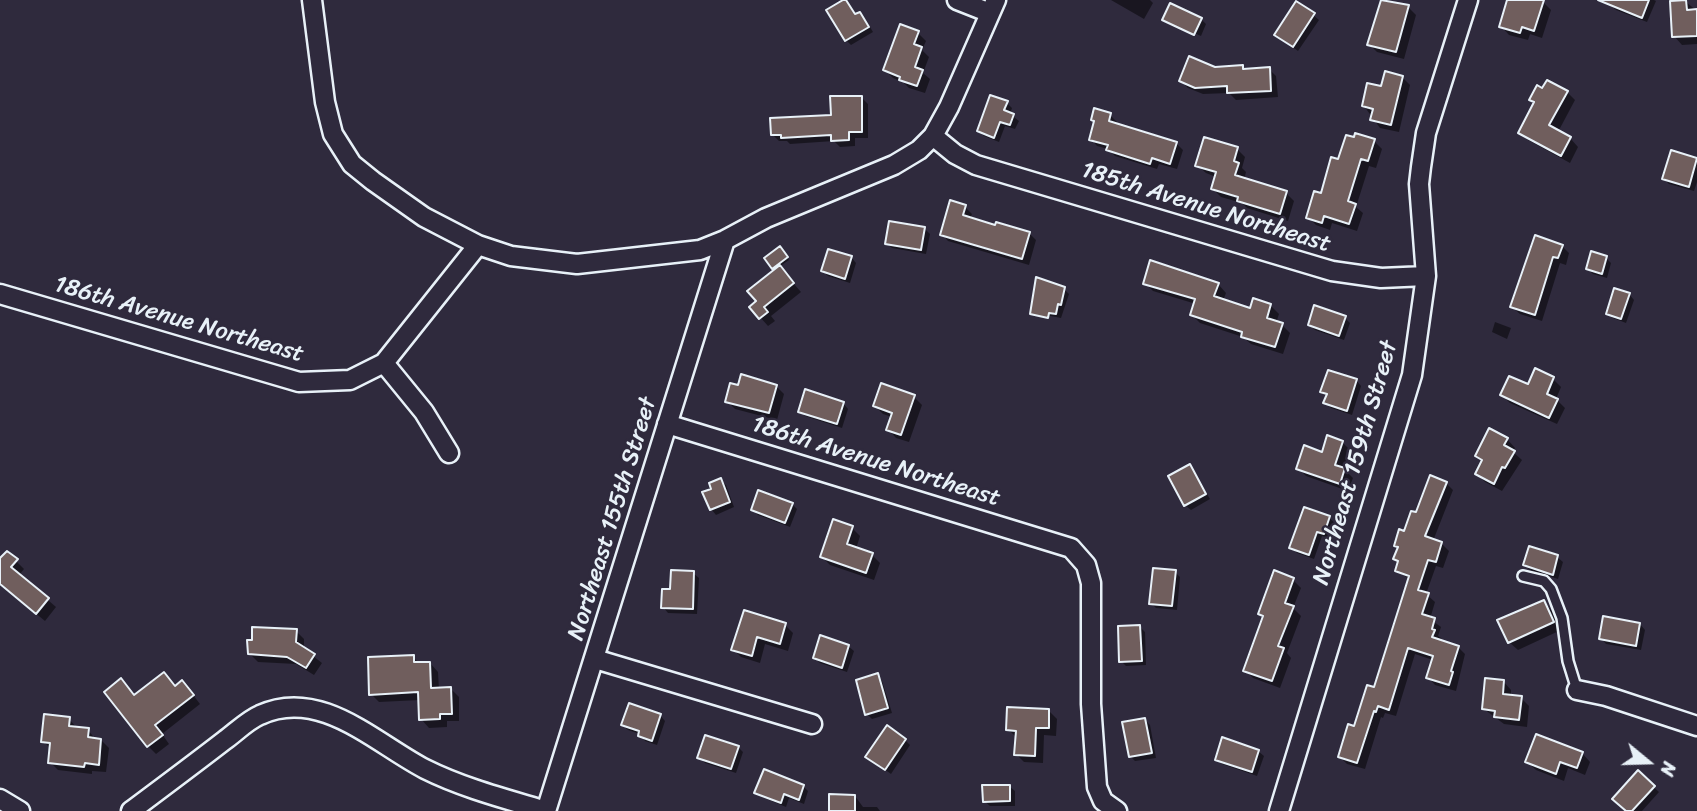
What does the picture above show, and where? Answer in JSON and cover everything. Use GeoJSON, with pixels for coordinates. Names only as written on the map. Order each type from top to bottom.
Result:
{"type":"FeatureCollection","features":[{"type":"Feature","properties":{"kind":"street"},"geometry":{"type":"LineString","coordinates":[[312,0],[325,103],[334,134],[352,164],[424,217],[478,244],[511,256],[577,264],[700,250],[766,218],[894,165],[919,150],[933,136],[950,107],[993,6],[957,0]]}},
{"type":"Feature","properties":{"kind":"street","name":"Northeast 159th Street"},"geometry":{"type":"LineString","coordinates":[[1279,811],[1412,375],[1426,276],[1419,184],[1426,133],[1468,0]]}},
{"type":"Feature","properties":{"kind":"street","name":"185th Avenue Northeast"},"geometry":{"type":"LineString","coordinates":[[933,136],[955,154],[976,165],[1332,271],[1381,278],[1426,276]]}},
{"type":"Feature","properties":{"kind":"street","name":"Northeast 155th Street"},"geometry":{"type":"LineString","coordinates":[[546,811],[725,240]]}},
{"type":"Feature","properties":{"kind":"street"},"geometry":{"type":"LineString","coordinates":[[449,453],[424,412],[384,363],[478,244]]}},
{"type":"Feature","properties":{"kind":"street","name":"186th Avenue Northeast"},"geometry":{"type":"LineString","coordinates":[[0,295],[299,382],[350,380],[384,363]]}},
{"type":"Feature","properties":{"kind":"street","name":"186th Avenue Northeast"},"geometry":{"type":"LineString","coordinates":[[667,424],[1071,548],[1086,565],[1091,583],[1091,704],[1097,787],[1103,801],[1117,811]]}},
{"type":"Feature","properties":{"kind":"street"},"geometry":{"type":"LineString","coordinates":[[595,659],[813,724]]}},
{"type":"Feature","properties":{"kind":"street"},"geometry":{"type":"LineString","coordinates":[[1577,690],[1606,696],[1697,726]]}},
{"type":"Feature","properties":{"kind":"street"},"geometry":{"type":"LineString","coordinates":[[131,811],[259,715],[288,708],[306,708],[330,714],[365,731],[425,769],[468,787],[546,811]]}},
{"type":"Feature","properties":{"kind":"street"},"geometry":{"type":"LineString","coordinates":[[0,799],[20,811]]}},
{"type":"Feature","properties":{"kind":"lane"},"geometry":{"type":"LineString","coordinates":[[1523,576],[1544,581],[1551,589],[1562,618],[1568,661],[1577,690]]}},
{"type":"Feature","properties":{"kind":"building"},"geometry":{"type":"Polygon","coordinates":[[[846,0],[855,14],[860,12],[869,27],[845,41],[826,10],[846,0]]]}},
{"type":"Feature","properties":{"kind":"building"},"geometry":{"type":"Polygon","coordinates":[[[1381,0],[1409,5],[1396,52],[1367,45],[1381,0]]]}},
{"type":"Feature","properties":{"kind":"building"},"geometry":{"type":"Polygon","coordinates":[[[1507,0],[1544,0],[1534,31],[1522,27],[1520,33],[1499,27],[1507,0]]]}},
{"type":"Feature","properties":{"kind":"building"},"geometry":{"type":"Polygon","coordinates":[[[1598,0],[1649,0],[1642,18],[1598,0]]]}},
{"type":"Feature","properties":{"kind":"building"},"geometry":{"type":"Polygon","coordinates":[[[1686,0],[1687,10],[1697,9],[1697,36],[1672,37],[1670,1],[1686,0]]]}},
{"type":"Feature","properties":{"kind":"building"},"geometry":{"type":"Polygon","coordinates":[[[1296,1],[1315,13],[1293,47],[1274,35],[1296,1]]]}},
{"type":"Feature","properties":{"kind":"building"},"geometry":{"type":"Polygon","coordinates":[[[1170,3],[1202,18],[1194,35],[1162,20],[1170,3]]]}},
{"type":"Feature","properties":{"kind":"building"},"geometry":{"type":"Polygon","coordinates":[[[900,24],[919,31],[914,44],[922,47],[915,67],[923,70],[917,86],[899,80],[900,77],[883,70],[900,24]]]}},
{"type":"Feature","properties":{"kind":"building"},"geometry":{"type":"Polygon","coordinates":[[[1189,56],[1215,67],[1270,67],[1271,91],[1227,93],[1227,86],[1195,88],[1179,81],[1189,56]]]}},
{"type":"Feature","properties":{"kind":"building"},"geometry":{"type":"Polygon","coordinates":[[[1385,71],[1403,76],[1391,125],[1370,120],[1373,109],[1362,106],[1367,83],[1381,86],[1385,71]]]}},
{"type":"Feature","properties":{"kind":"building"},"geometry":{"type":"Polygon","coordinates":[[[1547,80],[1568,91],[1549,125],[1571,137],[1561,156],[1518,133],[1534,102],[1529,100],[1537,85],[1542,88],[1547,80]]]}},
{"type":"Feature","properties":{"kind":"building"},"geometry":{"type":"Polygon","coordinates":[[[990,95],[1008,101],[1004,110],[1014,114],[1010,125],[1000,122],[994,138],[977,131],[990,95]]]}},
{"type":"Feature","properties":{"kind":"building"},"geometry":{"type":"Polygon","coordinates":[[[830,96],[862,96],[862,132],[849,132],[849,140],[831,141],[831,135],[781,138],[781,135],[771,135],[770,118],[831,115],[830,96]]]}},
{"type":"Feature","properties":{"kind":"building"},"geometry":{"type":"Polygon","coordinates":[[[1094,108],[1111,113],[1109,121],[1177,142],[1170,164],[1152,158],[1150,164],[1106,150],[1108,145],[1089,140],[1094,108]]]}},
{"type":"Feature","properties":{"kind":"building"},"geometry":{"type":"Polygon","coordinates":[[[1355,133],[1375,139],[1368,161],[1361,159],[1348,201],[1356,204],[1349,224],[1324,216],[1322,223],[1306,218],[1314,191],[1321,193],[1331,157],[1338,159],[1346,135],[1354,137],[1355,133]]]}},
{"type":"Feature","properties":{"kind":"building"},"geometry":{"type":"Polygon","coordinates":[[[1204,137],[1238,147],[1234,161],[1239,163],[1235,175],[1287,191],[1280,214],[1237,201],[1238,197],[1211,189],[1216,172],[1195,166],[1204,137]]]}},
{"type":"Feature","properties":{"kind":"building"},"geometry":{"type":"Polygon","coordinates":[[[1671,150],[1697,158],[1689,187],[1662,179],[1671,150]]]}},
{"type":"Feature","properties":{"kind":"building"},"geometry":{"type":"Polygon","coordinates":[[[950,200],[966,205],[963,215],[1030,232],[1022,259],[940,235],[950,200]]]}},
{"type":"Feature","properties":{"kind":"building"},"geometry":{"type":"Polygon","coordinates":[[[889,221],[925,227],[921,250],[885,244],[889,221]]]}},
{"type":"Feature","properties":{"kind":"building"},"geometry":{"type":"Polygon","coordinates":[[[1535,235],[1563,245],[1558,258],[1553,257],[1535,315],[1510,307],[1535,235]]]}},
{"type":"Feature","properties":{"kind":"building"},"geometry":{"type":"Polygon","coordinates":[[[780,246],[788,257],[772,269],[764,258],[780,246]]]}},
{"type":"Feature","properties":{"kind":"building"},"geometry":{"type":"Polygon","coordinates":[[[828,249],[852,256],[845,279],[821,271],[828,249]]]}},
{"type":"Feature","properties":{"kind":"building"},"geometry":{"type":"Polygon","coordinates":[[[1591,251],[1607,256],[1602,274],[1586,269],[1591,251]]]}},
{"type":"Feature","properties":{"kind":"building"},"geometry":{"type":"Polygon","coordinates":[[[1150,260],[1219,283],[1214,296],[1250,308],[1253,298],[1271,304],[1267,318],[1283,323],[1275,347],[1241,337],[1242,332],[1190,315],[1195,299],[1143,284],[1150,260]]]}},
{"type":"Feature","properties":{"kind":"building"},"geometry":{"type":"Polygon","coordinates":[[[780,265],[794,283],[764,307],[768,312],[759,319],[749,307],[756,301],[747,291],[780,265]]]}},
{"type":"Feature","properties":{"kind":"building"},"geometry":{"type":"Polygon","coordinates":[[[1036,277],[1065,287],[1061,305],[1058,304],[1056,314],[1049,313],[1048,318],[1030,314],[1036,277]]]}},
{"type":"Feature","properties":{"kind":"building"},"geometry":{"type":"Polygon","coordinates":[[[1614,288],[1630,293],[1621,319],[1606,314],[1614,288]]]}},
{"type":"Feature","properties":{"kind":"building"},"geometry":{"type":"Polygon","coordinates":[[[1314,305],[1346,316],[1339,336],[1308,325],[1314,305]]]}},
{"type":"Feature","properties":{"kind":"building"},"geometry":{"type":"Polygon","coordinates":[[[1535,368],[1554,377],[1547,394],[1558,399],[1549,418],[1500,395],[1509,376],[1528,384],[1535,368]]]}},
{"type":"Feature","properties":{"kind":"building"},"geometry":{"type":"Polygon","coordinates":[[[1328,370],[1357,379],[1347,411],[1323,403],[1327,394],[1320,392],[1328,370]]]}},
{"type":"Feature","properties":{"kind":"building"},"geometry":{"type":"Polygon","coordinates":[[[741,374],[777,385],[769,413],[725,402],[730,383],[738,385],[741,374]]]}},
{"type":"Feature","properties":{"kind":"building"},"geometry":{"type":"Polygon","coordinates":[[[881,383],[915,395],[901,435],[886,430],[892,413],[873,406],[881,383]]]}},
{"type":"Feature","properties":{"kind":"building"},"geometry":{"type":"Polygon","coordinates":[[[805,389],[844,402],[837,424],[798,412],[805,389]]]}},
{"type":"Feature","properties":{"kind":"building"},"geometry":{"type":"Polygon","coordinates":[[[1489,428],[1508,438],[1504,445],[1515,451],[1505,468],[1502,467],[1494,484],[1475,474],[1482,460],[1475,456],[1489,428]]]}},
{"type":"Feature","properties":{"kind":"building"},"geometry":{"type":"Polygon","coordinates":[[[1327,435],[1343,441],[1335,465],[1345,468],[1340,484],[1296,469],[1304,445],[1322,452],[1327,435]]]}},
{"type":"Feature","properties":{"kind":"building"},"geometry":{"type":"Polygon","coordinates":[[[1190,464],[1206,494],[1184,506],[1168,476],[1190,464]]]}},
{"type":"Feature","properties":{"kind":"building"},"geometry":{"type":"Polygon","coordinates":[[[1430,475],[1447,482],[1425,536],[1442,542],[1436,562],[1428,560],[1418,590],[1429,593],[1422,614],[1435,618],[1432,637],[1459,646],[1451,671],[1453,672],[1449,685],[1426,678],[1433,656],[1408,648],[1389,710],[1378,706],[1376,712],[1374,711],[1357,763],[1338,757],[1348,724],[1354,726],[1367,685],[1374,687],[1409,576],[1395,571],[1398,561],[1393,559],[1398,547],[1394,546],[1399,529],[1404,531],[1411,511],[1416,512],[1430,475]]]}},
{"type":"Feature","properties":{"kind":"building"},"geometry":{"type":"Polygon","coordinates":[[[721,478],[730,502],[710,510],[702,492],[711,489],[709,483],[721,478]]]}},
{"type":"Feature","properties":{"kind":"building"},"geometry":{"type":"Polygon","coordinates":[[[758,490],[793,503],[785,523],[751,510],[758,490]]]}},
{"type":"Feature","properties":{"kind":"building"},"geometry":{"type":"Polygon","coordinates":[[[1304,507],[1330,516],[1324,534],[1317,532],[1309,555],[1289,548],[1304,507]]]}},
{"type":"Feature","properties":{"kind":"building"},"geometry":{"type":"Polygon","coordinates":[[[833,519],[853,526],[847,544],[873,553],[866,573],[820,557],[833,519]]]}},
{"type":"Feature","properties":{"kind":"building"},"geometry":{"type":"Polygon","coordinates":[[[1529,546],[1558,555],[1553,575],[1523,565],[1529,546]]]}},
{"type":"Feature","properties":{"kind":"building"},"geometry":{"type":"Polygon","coordinates":[[[7,551],[18,559],[11,567],[49,598],[36,614],[0,584],[0,558],[7,551]]]}},
{"type":"Feature","properties":{"kind":"building"},"geometry":{"type":"Polygon","coordinates":[[[1153,568],[1176,570],[1172,606],[1149,604],[1153,568]]]}},
{"type":"Feature","properties":{"kind":"building"},"geometry":{"type":"Polygon","coordinates":[[[671,570],[694,571],[693,609],[661,608],[662,589],[670,589],[671,570]]]}},
{"type":"Feature","properties":{"kind":"building"},"geometry":{"type":"Polygon","coordinates":[[[1274,570],[1294,578],[1285,603],[1294,606],[1278,646],[1284,648],[1272,681],[1243,671],[1263,616],[1258,614],[1274,570]]]}},
{"type":"Feature","properties":{"kind":"building"},"geometry":{"type":"Polygon","coordinates":[[[1544,600],[1554,622],[1508,643],[1497,620],[1544,600]]]}},
{"type":"Feature","properties":{"kind":"building"},"geometry":{"type":"Polygon","coordinates":[[[744,610],[786,623],[780,644],[757,637],[752,656],[731,650],[744,610]]]}},
{"type":"Feature","properties":{"kind":"building"},"geometry":{"type":"Polygon","coordinates":[[[1603,616],[1640,623],[1636,646],[1599,639],[1603,616]]]}},
{"type":"Feature","properties":{"kind":"building"},"geometry":{"type":"Polygon","coordinates":[[[1140,625],[1142,661],[1119,662],[1118,626],[1140,625]]]}},
{"type":"Feature","properties":{"kind":"building"},"geometry":{"type":"Polygon","coordinates":[[[252,627],[297,629],[296,642],[315,654],[306,668],[287,657],[248,654],[247,640],[252,640],[252,627]]]}},
{"type":"Feature","properties":{"kind":"building"},"geometry":{"type":"Polygon","coordinates":[[[820,635],[849,645],[842,668],[813,658],[820,635]]]}},
{"type":"Feature","properties":{"kind":"building"},"geometry":{"type":"Polygon","coordinates":[[[414,655],[414,662],[430,662],[431,688],[451,687],[452,714],[440,714],[440,719],[419,720],[418,692],[369,695],[368,657],[414,655]]]}},
{"type":"Feature","properties":{"kind":"building"},"geometry":{"type":"Polygon","coordinates":[[[164,672],[175,686],[182,680],[194,695],[155,725],[163,735],[147,747],[104,692],[121,678],[134,695],[164,672]]]}},
{"type":"Feature","properties":{"kind":"building"},"geometry":{"type":"Polygon","coordinates":[[[878,673],[888,708],[865,715],[856,680],[878,673]]]}},
{"type":"Feature","properties":{"kind":"building"},"geometry":{"type":"Polygon","coordinates":[[[1485,678],[1504,680],[1503,694],[1522,696],[1519,720],[1494,717],[1495,711],[1482,709],[1485,678]]]}},
{"type":"Feature","properties":{"kind":"building"},"geometry":{"type":"Polygon","coordinates":[[[629,703],[661,714],[652,741],[638,736],[639,731],[621,725],[629,703]]]}},
{"type":"Feature","properties":{"kind":"building"},"geometry":{"type":"Polygon","coordinates":[[[1007,707],[1049,709],[1049,728],[1036,728],[1035,756],[1014,755],[1016,731],[1006,730],[1007,707]]]}},
{"type":"Feature","properties":{"kind":"building"},"geometry":{"type":"Polygon","coordinates":[[[44,714],[70,717],[69,726],[89,728],[88,737],[101,739],[99,765],[85,763],[84,767],[48,763],[50,743],[41,742],[44,714]]]}},
{"type":"Feature","properties":{"kind":"building"},"geometry":{"type":"Polygon","coordinates":[[[1145,718],[1152,753],[1129,757],[1122,722],[1145,718]]]}},
{"type":"Feature","properties":{"kind":"building"},"geometry":{"type":"Polygon","coordinates":[[[887,725],[906,739],[885,770],[865,757],[887,725]]]}},
{"type":"Feature","properties":{"kind":"building"},"geometry":{"type":"Polygon","coordinates":[[[1536,734],[1583,752],[1577,768],[1560,762],[1556,774],[1525,762],[1536,734]]]}},
{"type":"Feature","properties":{"kind":"building"},"geometry":{"type":"Polygon","coordinates":[[[705,735],[739,746],[731,769],[697,758],[705,735]]]}},
{"type":"Feature","properties":{"kind":"building"},"geometry":{"type":"Polygon","coordinates":[[[1222,737],[1259,750],[1252,772],[1215,760],[1222,737]]]}},
{"type":"Feature","properties":{"kind":"building"},"geometry":{"type":"Polygon","coordinates":[[[764,769],[804,785],[799,800],[784,794],[781,803],[754,793],[764,769]]]}},
{"type":"Feature","properties":{"kind":"building"},"geometry":{"type":"Polygon","coordinates":[[[1638,770],[1655,786],[1632,811],[1626,811],[1612,799],[1638,770]]]}},
{"type":"Feature","properties":{"kind":"building"},"geometry":{"type":"Polygon","coordinates":[[[982,785],[1010,785],[1010,801],[983,802],[982,785]]]}},
{"type":"Feature","properties":{"kind":"building"},"geometry":{"type":"Polygon","coordinates":[[[829,794],[855,795],[855,811],[829,811],[829,794]]]}}]}
